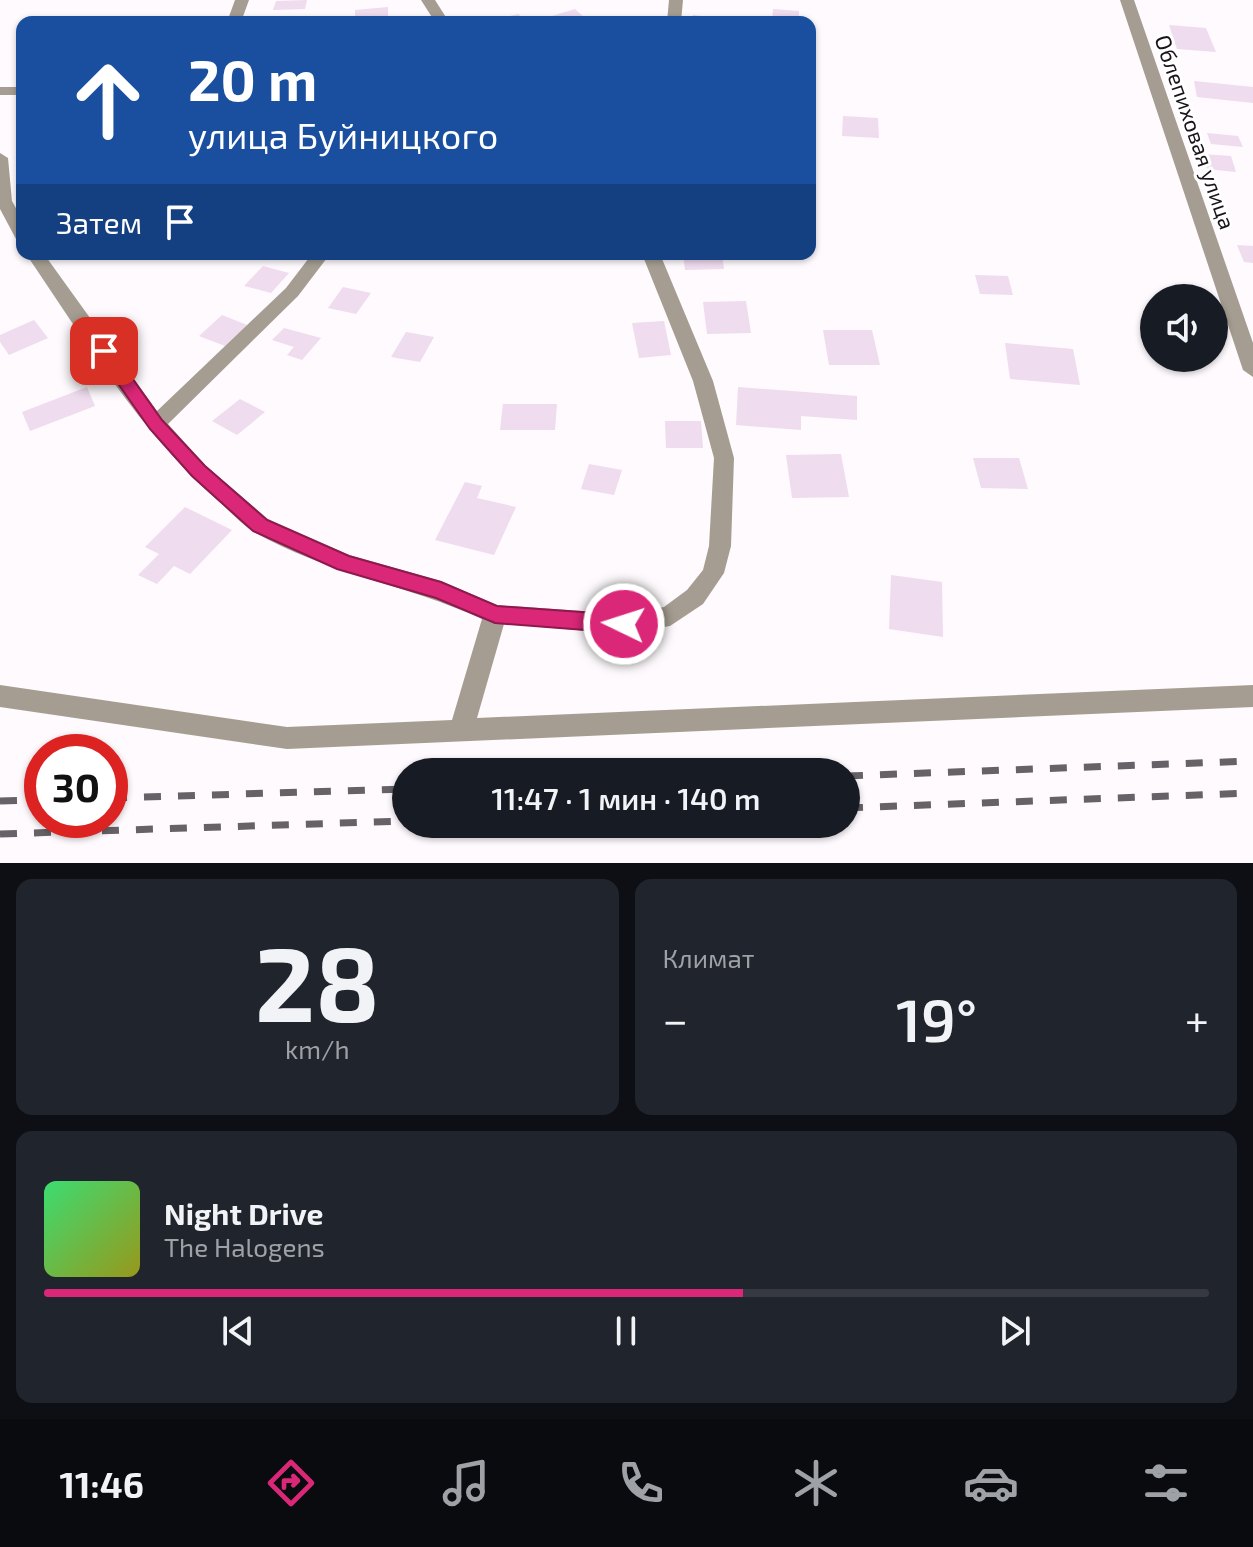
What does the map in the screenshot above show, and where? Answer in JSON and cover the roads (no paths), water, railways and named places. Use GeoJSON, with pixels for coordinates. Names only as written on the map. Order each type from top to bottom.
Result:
{"type":"FeatureCollection","features":[{"type":"Feature","properties":{"kind":"street","name":"Облепиховая улица"},"geometry":{"type":"LineString","coordinates":[[1127,0],[1253,370]]}},
{"type":"Feature","properties":{"kind":"street"},"geometry":{"type":"LineString","coordinates":[[0,158],[4,201],[16,224]]}},
{"type":"Feature","properties":{"kind":"street"},"geometry":{"type":"LineString","coordinates":[[4,201],[16,197]]}},
{"type":"Feature","properties":{"kind":"street"},"geometry":{"type":"LineString","coordinates":[[39,260],[156,424],[198,471],[260,525],[344,563],[441,590],[495,614],[624,624],[670,616],[695,597],[713,573],[720,546],[724,458],[703,381],[653,260]]}},
{"type":"Feature","properties":{"kind":"street"},"geometry":{"type":"LineString","coordinates":[[156,424],[292,292],[316,260]]}},
{"type":"Feature","properties":{"kind":"street"},"geometry":{"type":"LineString","coordinates":[[461,731],[495,614]]}},
{"type":"Feature","properties":{"kind":"street"},"geometry":{"type":"LineString","coordinates":[[0,696],[287,738],[1253,696]]}},
{"type":"Feature","properties":{"kind":"railway"},"geometry":{"type":"LineString","coordinates":[[860,775],[1253,761]]}},
{"type":"Feature","properties":{"kind":"railway"},"geometry":{"type":"LineString","coordinates":[[128,797],[392,789]]}},
{"type":"Feature","properties":{"kind":"railway"},"geometry":{"type":"LineString","coordinates":[[860,807],[1253,793]]}},
{"type":"Feature","properties":{"kind":"railway"},"geometry":{"type":"LineString","coordinates":[[0,801],[24,800]]}},
{"type":"Feature","properties":{"kind":"railway"},"geometry":{"type":"LineString","coordinates":[[0,834],[392,821]]}}]}
